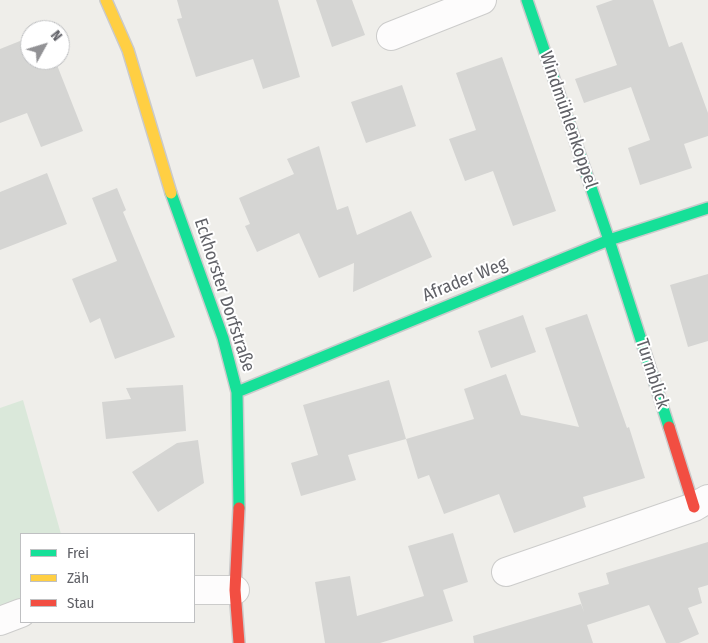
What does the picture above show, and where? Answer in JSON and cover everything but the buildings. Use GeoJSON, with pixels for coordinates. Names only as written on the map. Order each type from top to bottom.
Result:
{"type":"FeatureCollection","features":[{"type":"Feature","properties":{"kind":"street","name":"Eckhorster Dorfstraße"},"geometry":{"type":"LineString","coordinates":[[106,0],[128,50],[172,197],[223,338],[237,392],[239,512],[235,590],[239,643]]}},
{"type":"Feature","properties":{"kind":"street"},"geometry":{"type":"LineString","coordinates":[[391,36],[482,0]]}},
{"type":"Feature","properties":{"kind":"street","name":"Windmühlenkoppel"},"geometry":{"type":"LineString","coordinates":[[526,0],[609,240]]}},
{"type":"Feature","properties":{"kind":"street","name":"Afrader Weg"},"geometry":{"type":"LineString","coordinates":[[237,392],[609,240],[708,208]]}},
{"type":"Feature","properties":{"kind":"street","name":"Turmblick"},"geometry":{"type":"LineString","coordinates":[[506,572],[701,503],[609,240]]}},
{"type":"Feature","properties":{"kind":"street"},"geometry":{"type":"LineString","coordinates":[[195,590],[235,590]]}},
{"type":"Feature","properties":{"kind":"street"},"geometry":{"type":"LineString","coordinates":[[0,622],[20,613]]}},
{"type":"Feature","properties":{"kind":"green space"},"geometry":{"type":"Polygon","coordinates":[[[23,400],[61,533],[20,533],[20,607],[0,616],[0,408],[23,400]]]}},
{"type":"Feature","properties":{"kind":"traffic: fast"},"geometry":{"type":"LineString","coordinates":[[527,0],[609,240],[669,427]]}},
{"type":"Feature","properties":{"kind":"traffic: fast"},"geometry":{"type":"LineString","coordinates":[[171,193],[223,338],[237,392],[239,508]]}},
{"type":"Feature","properties":{"kind":"traffic: fast"},"geometry":{"type":"LineString","coordinates":[[237,392],[609,240],[708,208]]}},
{"type":"Feature","properties":{"kind":"traffic: slow"},"geometry":{"type":"LineString","coordinates":[[106,0],[128,50],[171,193]]}},
{"type":"Feature","properties":{"kind":"traffic: jam"},"geometry":{"type":"LineString","coordinates":[[669,427],[694,507]]}},
{"type":"Feature","properties":{"kind":"traffic: jam"},"geometry":{"type":"LineString","coordinates":[[239,508],[235,590],[239,643]]}}]}
